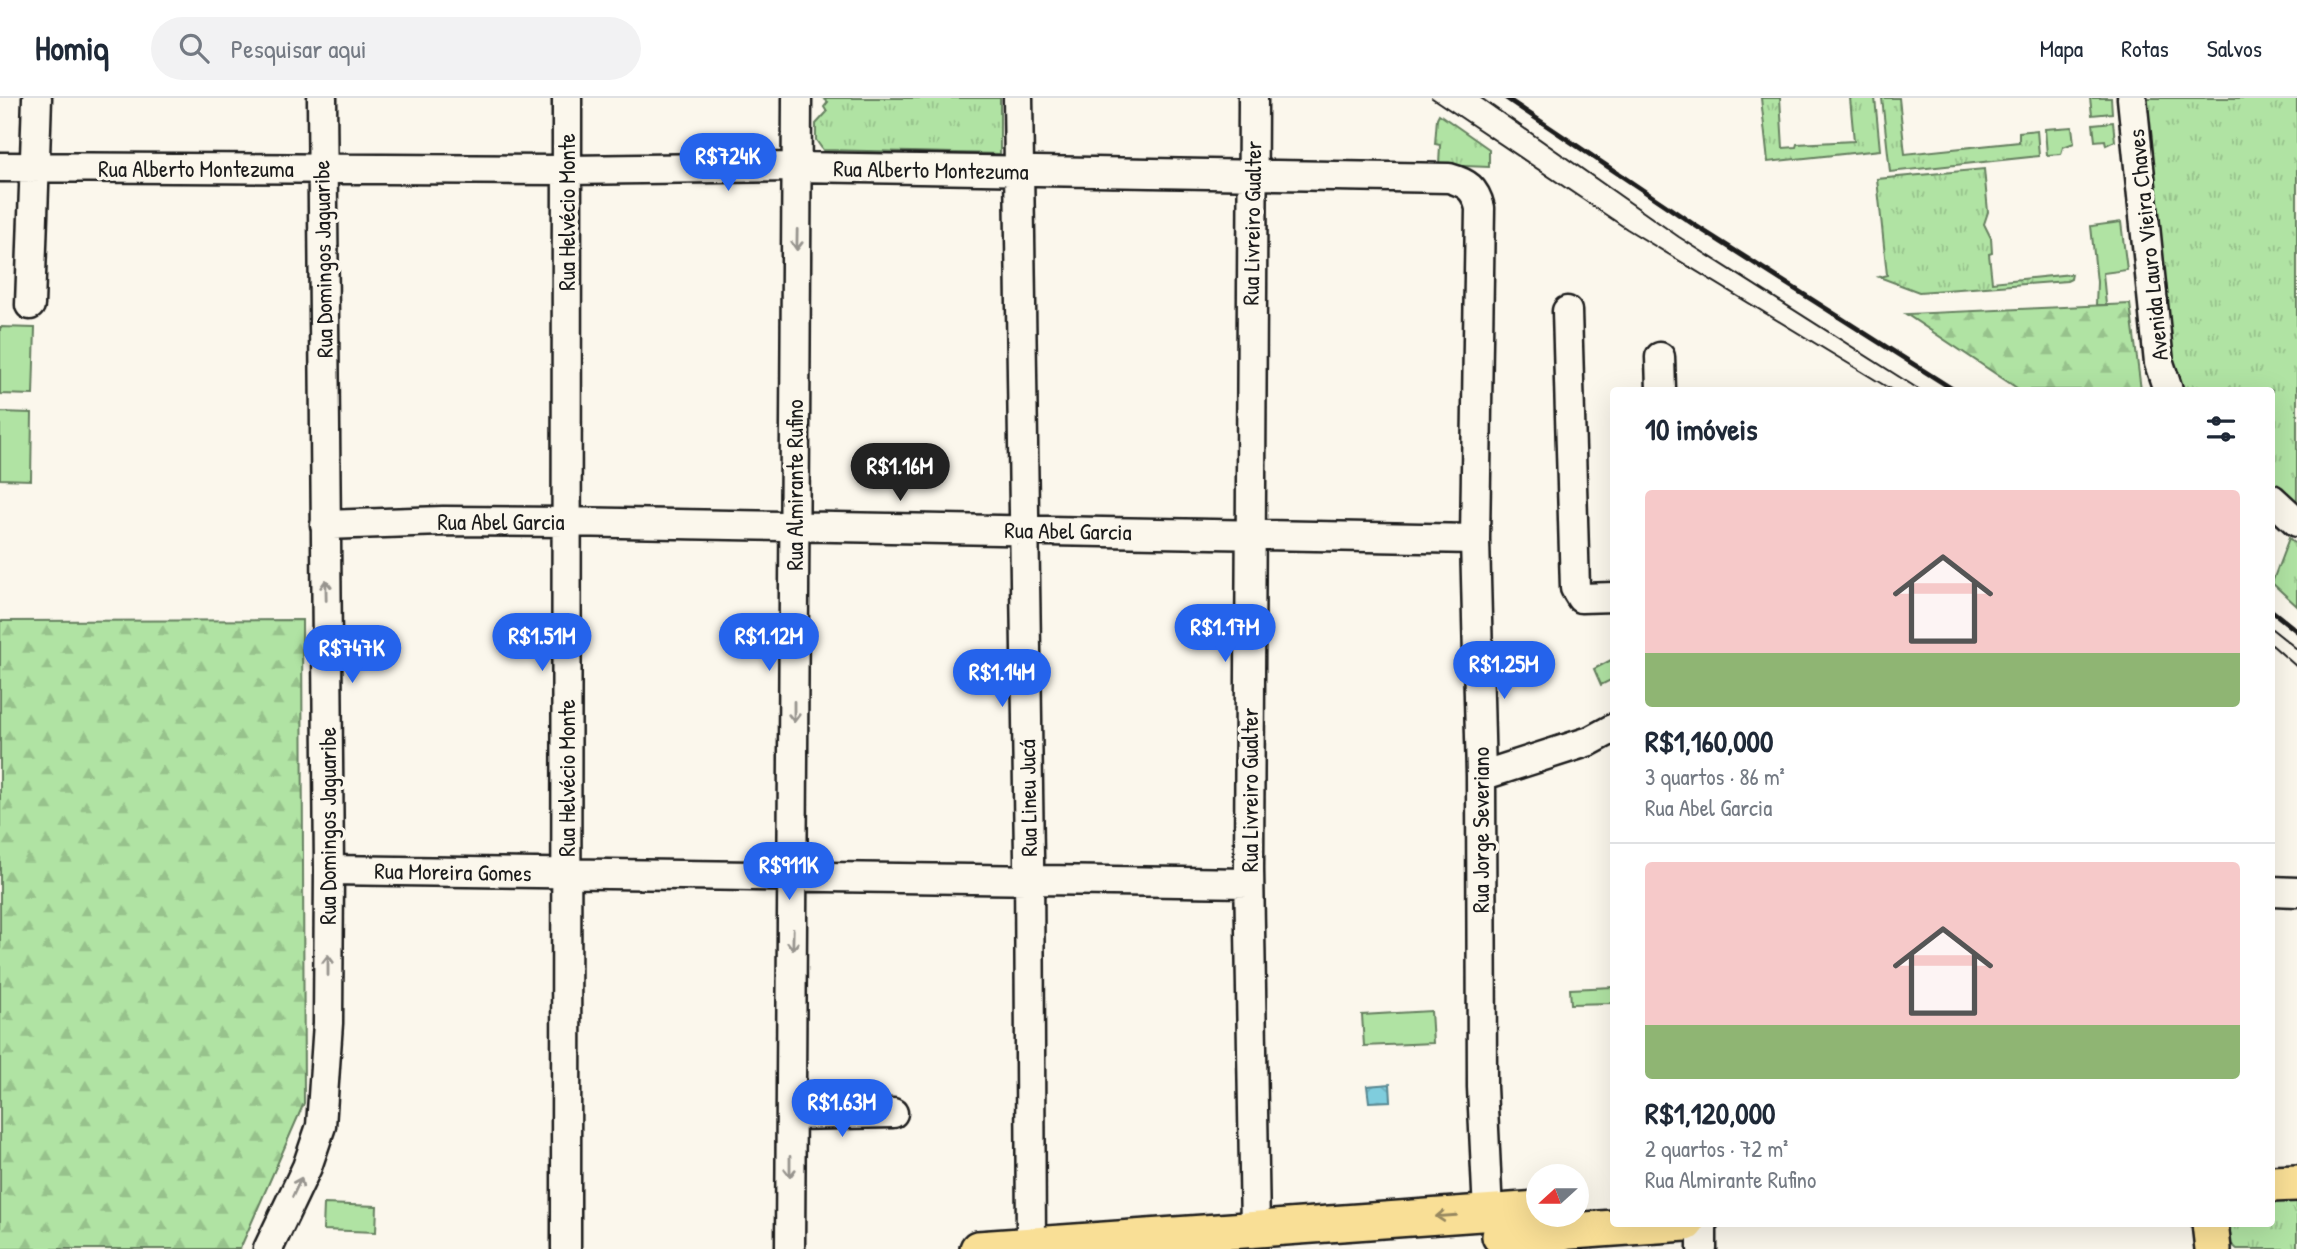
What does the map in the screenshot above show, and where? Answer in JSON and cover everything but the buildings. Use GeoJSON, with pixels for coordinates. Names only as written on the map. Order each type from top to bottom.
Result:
{"type":"FeatureCollection","features":[{"type":"Feature","properties":{"kind":"main road"},"geometry":{"type":"LineString","coordinates":[[2275,1161],[2297,1159]]}},
{"type":"Feature","properties":{"kind":"main road"},"geometry":{"type":"LineString","coordinates":[[2275,1184],[2297,1182]]}},
{"type":"Feature","properties":{"kind":"main road"},"geometry":{"type":"LineString","coordinates":[[1589,1206],[1610,1205]]}},
{"type":"Feature","properties":{"kind":"main road"},"geometry":{"type":"LineString","coordinates":[[978,1249],[1526,1210]]}},
{"type":"Feature","properties":{"kind":"main road"},"geometry":{"type":"LineString","coordinates":[[1308,1249],[1628,1227]]}},
{"type":"Feature","properties":{"kind":"main road"},"geometry":{"type":"LineString","coordinates":[[2210,1227],[2213,1249]]}},
{"type":"Feature","properties":{"kind":"street"},"geometry":{"type":"LineString","coordinates":[[30,305],[37,98]]}},
{"type":"Feature","properties":{"kind":"street","name":"Rua Domingos Jaguaribe"},"geometry":{"type":"LineString","coordinates":[[268,1249],[307,1167],[321,1126],[328,1023],[322,98]]}},
{"type":"Feature","properties":{"kind":"street","name":"Rua Helvécio Monte"},"geometry":{"type":"LineString","coordinates":[[566,1249],[567,98]]}},
{"type":"Feature","properties":{"kind":"street","name":"Rua Almirante Rufino"},"geometry":{"type":"LineString","coordinates":[[790,1249],[797,98]]}},
{"type":"Feature","properties":{"kind":"street","name":"Rua Lineu Jucá"},"geometry":{"type":"LineString","coordinates":[[1018,98],[1029,879],[1031,1246]]}},
{"type":"Feature","properties":{"kind":"street","name":"Rua Livreiro Gualter"},"geometry":{"type":"LineString","coordinates":[[1253,98],[1249,883],[1255,1229]]}},
{"type":"Feature","properties":{"kind":"street","name":"Avenida Lauro Vieira Chaves"},"geometry":{"type":"LineString","coordinates":[[2132,98],[2159,363],[2167,387]]}},
{"type":"Feature","properties":{"kind":"street","name":"Rua Alberto Montezuma"},"geometry":{"type":"LineString","coordinates":[[0,167],[322,170],[797,167],[1251,174],[1449,178],[1465,182],[1477,196]]}},
{"type":"Feature","properties":{"kind":"street","name":"Rua Jorge Severiano"},"geometry":{"type":"LineString","coordinates":[[1477,196],[1480,208],[1475,539],[1481,776],[1482,1087],[1488,1213]]}},
{"type":"Feature","properties":{"kind":"street"},"geometry":{"type":"LineString","coordinates":[[1567,311],[1575,588],[1581,598],[1610,597]]}},
{"type":"Feature","properties":{"kind":"street"},"geometry":{"type":"LineString","coordinates":[[1660,357],[1661,387]]}},
{"type":"Feature","properties":{"kind":"street"},"geometry":{"type":"LineString","coordinates":[[2275,502],[2297,522]]}},
{"type":"Feature","properties":{"kind":"street","name":"Rua Abel Garcia"},"geometry":{"type":"LineString","coordinates":[[325,525],[443,521],[566,522],[1475,539]]}},
{"type":"Feature","properties":{"kind":"street"},"geometry":{"type":"LineString","coordinates":[[1481,776],[1590,741],[1610,730]]}},
{"type":"Feature","properties":{"kind":"street","name":"Rua Moreira Gomes"},"geometry":{"type":"LineString","coordinates":[[329,870],[1249,883]]}},
{"type":"Feature","properties":{"kind":"street"},"geometry":{"type":"LineString","coordinates":[[2275,891],[2297,892]]}},
{"type":"Feature","properties":{"kind":"street"},"geometry":{"type":"LineString","coordinates":[[791,1115],[892,1113]]}},
{"type":"Feature","properties":{"kind":"street"},"geometry":{"type":"LineString","coordinates":[[1702,1227],[1702,1249]]}},
{"type":"Feature","properties":{"kind":"green space"},"geometry":{"type":"Polygon","coordinates":[[[823,98],[1000,98],[1000,154],[823,150],[816,140],[816,124],[827,112],[824,107],[828,102],[823,98]]]}},
{"type":"Feature","properties":{"kind":"green space"},"geometry":{"type":"Polygon","coordinates":[[[1761,98],[1780,98],[1783,148],[1796,147],[1797,144],[1854,141],[1850,98],[1875,98],[1880,150],[1768,162],[1761,98]]]}},
{"type":"Feature","properties":{"kind":"green space"},"geometry":{"type":"Polygon","coordinates":[[[1882,98],[1899,98],[1905,154],[2019,142],[2019,132],[2037,130],[2039,156],[1890,172],[1882,98]]]}},
{"type":"Feature","properties":{"kind":"green space"},"geometry":{"type":"Polygon","coordinates":[[[2090,98],[2111,98],[2112,113],[2092,115],[2090,98]]]}},
{"type":"Feature","properties":{"kind":"green space"},"geometry":{"type":"Polygon","coordinates":[[[2139,98],[2297,98],[2297,509],[2275,490],[2275,387],[2178,387],[2167,360],[2139,98]]]}},
{"type":"Feature","properties":{"kind":"green space"},"geometry":{"type":"Polygon","coordinates":[[[1439,114],[1489,149],[1489,167],[1439,165],[1440,145],[1435,144],[1439,114]]]}},
{"type":"Feature","properties":{"kind":"green space"},"geometry":{"type":"Polygon","coordinates":[[[2113,122],[2115,141],[2106,145],[2105,140],[2095,141],[2093,124],[2113,122]]]}},
{"type":"Feature","properties":{"kind":"green space"},"geometry":{"type":"Polygon","coordinates":[[[2072,127],[2074,143],[2063,147],[2061,154],[2047,155],[2045,129],[2072,127]]]}},
{"type":"Feature","properties":{"kind":"green space"},"geometry":{"type":"Polygon","coordinates":[[[1984,169],[1988,212],[1984,224],[1991,238],[1992,253],[1989,254],[1992,282],[2072,274],[2071,279],[1919,292],[1879,277],[1887,275],[1877,179],[1984,169]]]}},
{"type":"Feature","properties":{"kind":"green space"},"geometry":{"type":"Polygon","coordinates":[[[2121,222],[2127,270],[2103,273],[2106,305],[2096,305],[2097,282],[2091,226],[2121,222]]]}},
{"type":"Feature","properties":{"kind":"green space"},"geometry":{"type":"Polygon","coordinates":[[[2130,304],[2141,387],[2016,387],[1906,314],[2130,304]]]}},
{"type":"Feature","properties":{"kind":"green space"},"geometry":{"type":"Polygon","coordinates":[[[0,327],[35,328],[33,395],[0,394],[0,327]]]}},
{"type":"Feature","properties":{"kind":"green space"},"geometry":{"type":"Polygon","coordinates":[[[0,412],[32,413],[31,480],[0,479],[0,412]]]}},
{"type":"Feature","properties":{"kind":"green space"},"geometry":{"type":"Polygon","coordinates":[[[2289,538],[2297,545],[2297,606],[2275,586],[2275,575],[2289,538]]]}},
{"type":"Feature","properties":{"kind":"green space"},"geometry":{"type":"Polygon","coordinates":[[[302,620],[304,1103],[240,1249],[0,1249],[0,621],[302,620]]]}},
{"type":"Feature","properties":{"kind":"green space"},"geometry":{"type":"Polygon","coordinates":[[[1610,661],[1610,680],[1601,685],[1594,669],[1610,661]]]}},
{"type":"Feature","properties":{"kind":"green space"},"geometry":{"type":"Polygon","coordinates":[[[1610,987],[1610,1003],[1571,1004],[1570,989],[1610,987]]]}},
{"type":"Feature","properties":{"kind":"green space"},"geometry":{"type":"Polygon","coordinates":[[[1431,1011],[1433,1043],[1364,1046],[1362,1015],[1431,1011]]]}},
{"type":"Feature","properties":{"kind":"green space"},"geometry":{"type":"Polygon","coordinates":[[[2297,1199],[2297,1249],[2237,1249],[2230,1243],[2229,1227],[2275,1227],[2275,1201],[2297,1199]]]}},
{"type":"Feature","properties":{"kind":"green space"},"geometry":{"type":"Polygon","coordinates":[[[324,1204],[377,1206],[376,1232],[323,1230],[324,1204]]]}},
{"type":"Feature","properties":{"kind":"water"},"geometry":{"type":"Polygon","coordinates":[[[1390,1084],[1391,1101],[1369,1102],[1367,1086],[1390,1084]]]}},
{"type":"Feature","properties":{"kind":"tram line"},"geometry":{"type":"LineString","coordinates":[[1432,98],[1627,229],[1887,387]]}},
{"type":"Feature","properties":{"kind":"tram line"},"geometry":{"type":"LineString","coordinates":[[1481,98],[1679,237],[1915,387]]}},
{"type":"Feature","properties":{"kind":"tram line"},"geometry":{"type":"LineString","coordinates":[[2275,631],[2297,649]]}},
{"type":"Feature","properties":{"kind":"tram line"},"geometry":{"type":"LineString","coordinates":[[2275,648],[2297,667]]}},
{"type":"Feature","properties":{"kind":"railway"},"geometry":{"type":"LineString","coordinates":[[1506,98],[1696,226],[1949,387]]}},
{"type":"Feature","properties":{"kind":"railway"},"geometry":{"type":"LineString","coordinates":[[2275,613],[2297,631]]}}]}
